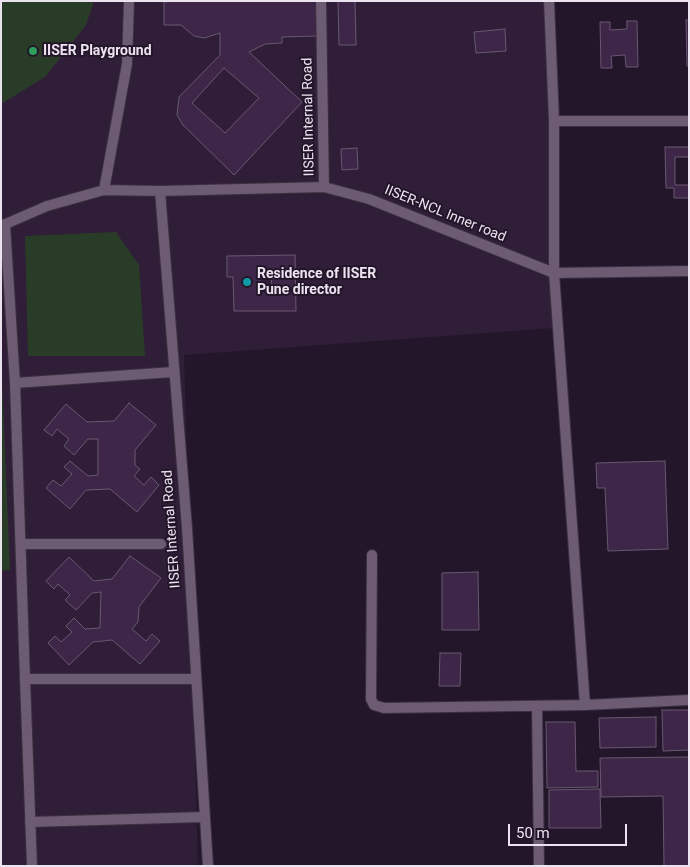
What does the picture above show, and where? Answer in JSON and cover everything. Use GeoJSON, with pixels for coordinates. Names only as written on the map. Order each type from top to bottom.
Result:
{"type":"FeatureCollection","features":[{"type":"Feature","properties":{"kind":"lane"},"geometry":{"type":"LineString","coordinates":[[104,190],[128,64],[129,1]]}},
{"type":"Feature","properties":{"kind":"lane","name":"IISER Internal Road"},"geometry":{"type":"LineString","coordinates":[[3,225],[47,206],[104,190],[160,191],[324,187],[321,1]]}},
{"type":"Feature","properties":{"kind":"lane"},"geometry":{"type":"LineString","coordinates":[[549,1],[554,121],[554,273],[585,705]]}},
{"type":"Feature","properties":{"kind":"lane"},"geometry":{"type":"LineString","coordinates":[[554,121],[689,121]]}},
{"type":"Feature","properties":{"kind":"lane","name":"IISER-NCL Inner road"},"geometry":{"type":"LineString","coordinates":[[324,187],[369,199],[554,273]]}},
{"type":"Feature","properties":{"kind":"lane","name":"IISER Internal Road"},"geometry":{"type":"LineString","coordinates":[[160,191],[187,528],[194,679],[208,866]]}},
{"type":"Feature","properties":{"kind":"lane"},"geometry":{"type":"LineString","coordinates":[[3,225],[15,382],[32,866]]}},
{"type":"Feature","properties":{"kind":"lane"},"geometry":{"type":"LineString","coordinates":[[554,273],[689,271]]}},
{"type":"Feature","properties":{"kind":"lane"},"geometry":{"type":"LineString","coordinates":[[15,382],[173,372]]}},
{"type":"Feature","properties":{"kind":"lane"},"geometry":{"type":"LineString","coordinates":[[22,544],[161,544]]}},
{"type":"Feature","properties":{"kind":"lane"},"geometry":{"type":"LineString","coordinates":[[372,555],[371,699],[374,705],[384,708],[537,706],[689,700]]}},
{"type":"Feature","properties":{"kind":"lane"},"geometry":{"type":"LineString","coordinates":[[25,679],[194,679]]}},
{"type":"Feature","properties":{"kind":"lane"},"geometry":{"type":"LineString","coordinates":[[537,706],[539,866]]}},
{"type":"Feature","properties":{"kind":"lane"},"geometry":{"type":"LineString","coordinates":[[30,822],[204,817]]}},
{"type":"Feature","properties":{"kind":"shaded area"},"geometry":{"type":"Polygon","coordinates":[[[1,1],[549,1],[554,328],[184,355],[198,866],[1,866],[1,1]]]}},
{"type":"Feature","properties":{"kind":"green space","name":"IISER Playground"},"geometry":{"type":"Polygon","coordinates":[[[1,1],[94,1],[86,25],[45,77],[1,104],[1,1]]]}},
{"type":"Feature","properties":{"kind":"green space"},"geometry":{"type":"Polygon","coordinates":[[[116,232],[139,265],[145,356],[28,356],[25,236],[116,232]]]}},
{"type":"Feature","properties":{"kind":"green space"},"geometry":{"type":"Polygon","coordinates":[[[1,354],[10,570],[1,571],[1,354]]]}},
{"type":"Feature","properties":{"kind":"building"},"geometry":{"type":"Polygon","coordinates":[[[316,1],[317,36],[282,37],[282,43],[265,44],[249,52],[302,102],[234,175],[183,125],[177,115],[179,97],[220,55],[220,33],[204,38],[194,36],[181,25],[164,25],[164,2],[316,1]],[[224,68],[192,103],[225,133],[259,98],[224,68]]]}},
{"type":"Feature","properties":{"kind":"building"},"geometry":{"type":"Polygon","coordinates":[[[338,1],[355,1],[356,45],[339,45],[338,1]]]}},
{"type":"Feature","properties":{"kind":"building"},"geometry":{"type":"Polygon","coordinates":[[[686,20],[689,20],[689,66],[687,66],[686,20]]]}},
{"type":"Feature","properties":{"kind":"building"},"geometry":{"type":"Polygon","coordinates":[[[627,21],[637,21],[638,67],[626,67],[625,55],[611,56],[612,68],[601,68],[600,22],[610,22],[610,30],[627,29],[627,21]]]}},
{"type":"Feature","properties":{"kind":"building"},"geometry":{"type":"Polygon","coordinates":[[[505,29],[506,51],[476,53],[474,32],[505,29]]]}},
{"type":"Feature","properties":{"kind":"building"},"geometry":{"type":"Polygon","coordinates":[[[665,147],[689,147],[689,157],[675,157],[675,185],[689,185],[689,198],[674,198],[674,188],[666,188],[665,147]]]}},
{"type":"Feature","properties":{"kind":"building"},"geometry":{"type":"Polygon","coordinates":[[[357,148],[358,169],[342,170],[341,149],[357,148]]]}},
{"type":"Feature","properties":{"kind":"building","name":"Residence of IISER Pune director"},"geometry":{"type":"Polygon","coordinates":[[[295,255],[296,311],[234,311],[233,277],[227,277],[227,256],[295,255]],[[271,277],[260,278],[260,286],[272,286],[271,277]]]}},
{"type":"Feature","properties":{"kind":"building"},"geometry":{"type":"Polygon","coordinates":[[[129,403],[156,425],[135,450],[135,465],[140,469],[134,476],[144,485],[151,477],[159,485],[137,512],[110,489],[86,490],[70,509],[46,488],[53,480],[61,486],[72,474],[64,467],[70,461],[88,476],[98,475],[98,439],[88,439],[74,455],[64,446],[69,439],[57,429],[52,436],[44,430],[66,404],[87,422],[114,421],[129,403]]]}},
{"type":"Feature","properties":{"kind":"building"},"geometry":{"type":"Polygon","coordinates":[[[665,461],[668,549],[608,551],[605,488],[597,488],[596,463],[665,461]]]}},
{"type":"Feature","properties":{"kind":"building"},"geometry":{"type":"Polygon","coordinates":[[[130,556],[161,578],[139,607],[138,622],[132,629],[146,641],[152,634],[160,641],[140,664],[112,640],[93,642],[69,665],[48,643],[55,636],[61,642],[72,632],[66,626],[74,618],[85,629],[100,628],[101,592],[92,593],[76,610],[65,600],[70,595],[58,584],[54,589],[46,581],[69,557],[94,581],[112,579],[130,556]]]}},
{"type":"Feature","properties":{"kind":"building"},"geometry":{"type":"Polygon","coordinates":[[[478,572],[479,630],[442,630],[442,573],[478,572]]]}},
{"type":"Feature","properties":{"kind":"building"},"geometry":{"type":"Polygon","coordinates":[[[440,653],[461,653],[460,686],[439,686],[440,653]]]}},
{"type":"Feature","properties":{"kind":"building"},"geometry":{"type":"Polygon","coordinates":[[[662,710],[689,710],[689,750],[663,751],[662,710]]]}},
{"type":"Feature","properties":{"kind":"building"},"geometry":{"type":"Polygon","coordinates":[[[656,717],[656,747],[600,748],[599,718],[656,717]]]}},
{"type":"Feature","properties":{"kind":"building"},"geometry":{"type":"Polygon","coordinates":[[[546,722],[575,722],[576,771],[598,771],[598,787],[547,788],[546,722]]]}},
{"type":"Feature","properties":{"kind":"building"},"geometry":{"type":"Polygon","coordinates":[[[689,757],[689,866],[664,866],[663,796],[601,797],[600,758],[689,757]]]}},
{"type":"Feature","properties":{"kind":"building"},"geometry":{"type":"Polygon","coordinates":[[[600,789],[601,828],[549,828],[549,790],[600,789]]]}},
{"type":"Feature","properties":{"kind":"place","name":"IISER Playground"},"geometry":{"type":"Point","coordinates":[33,51]}},
{"type":"Feature","properties":{"kind":"place","name":"Residence of IISER Pune director"},"geometry":{"type":"Point","coordinates":[247,282]}}]}
